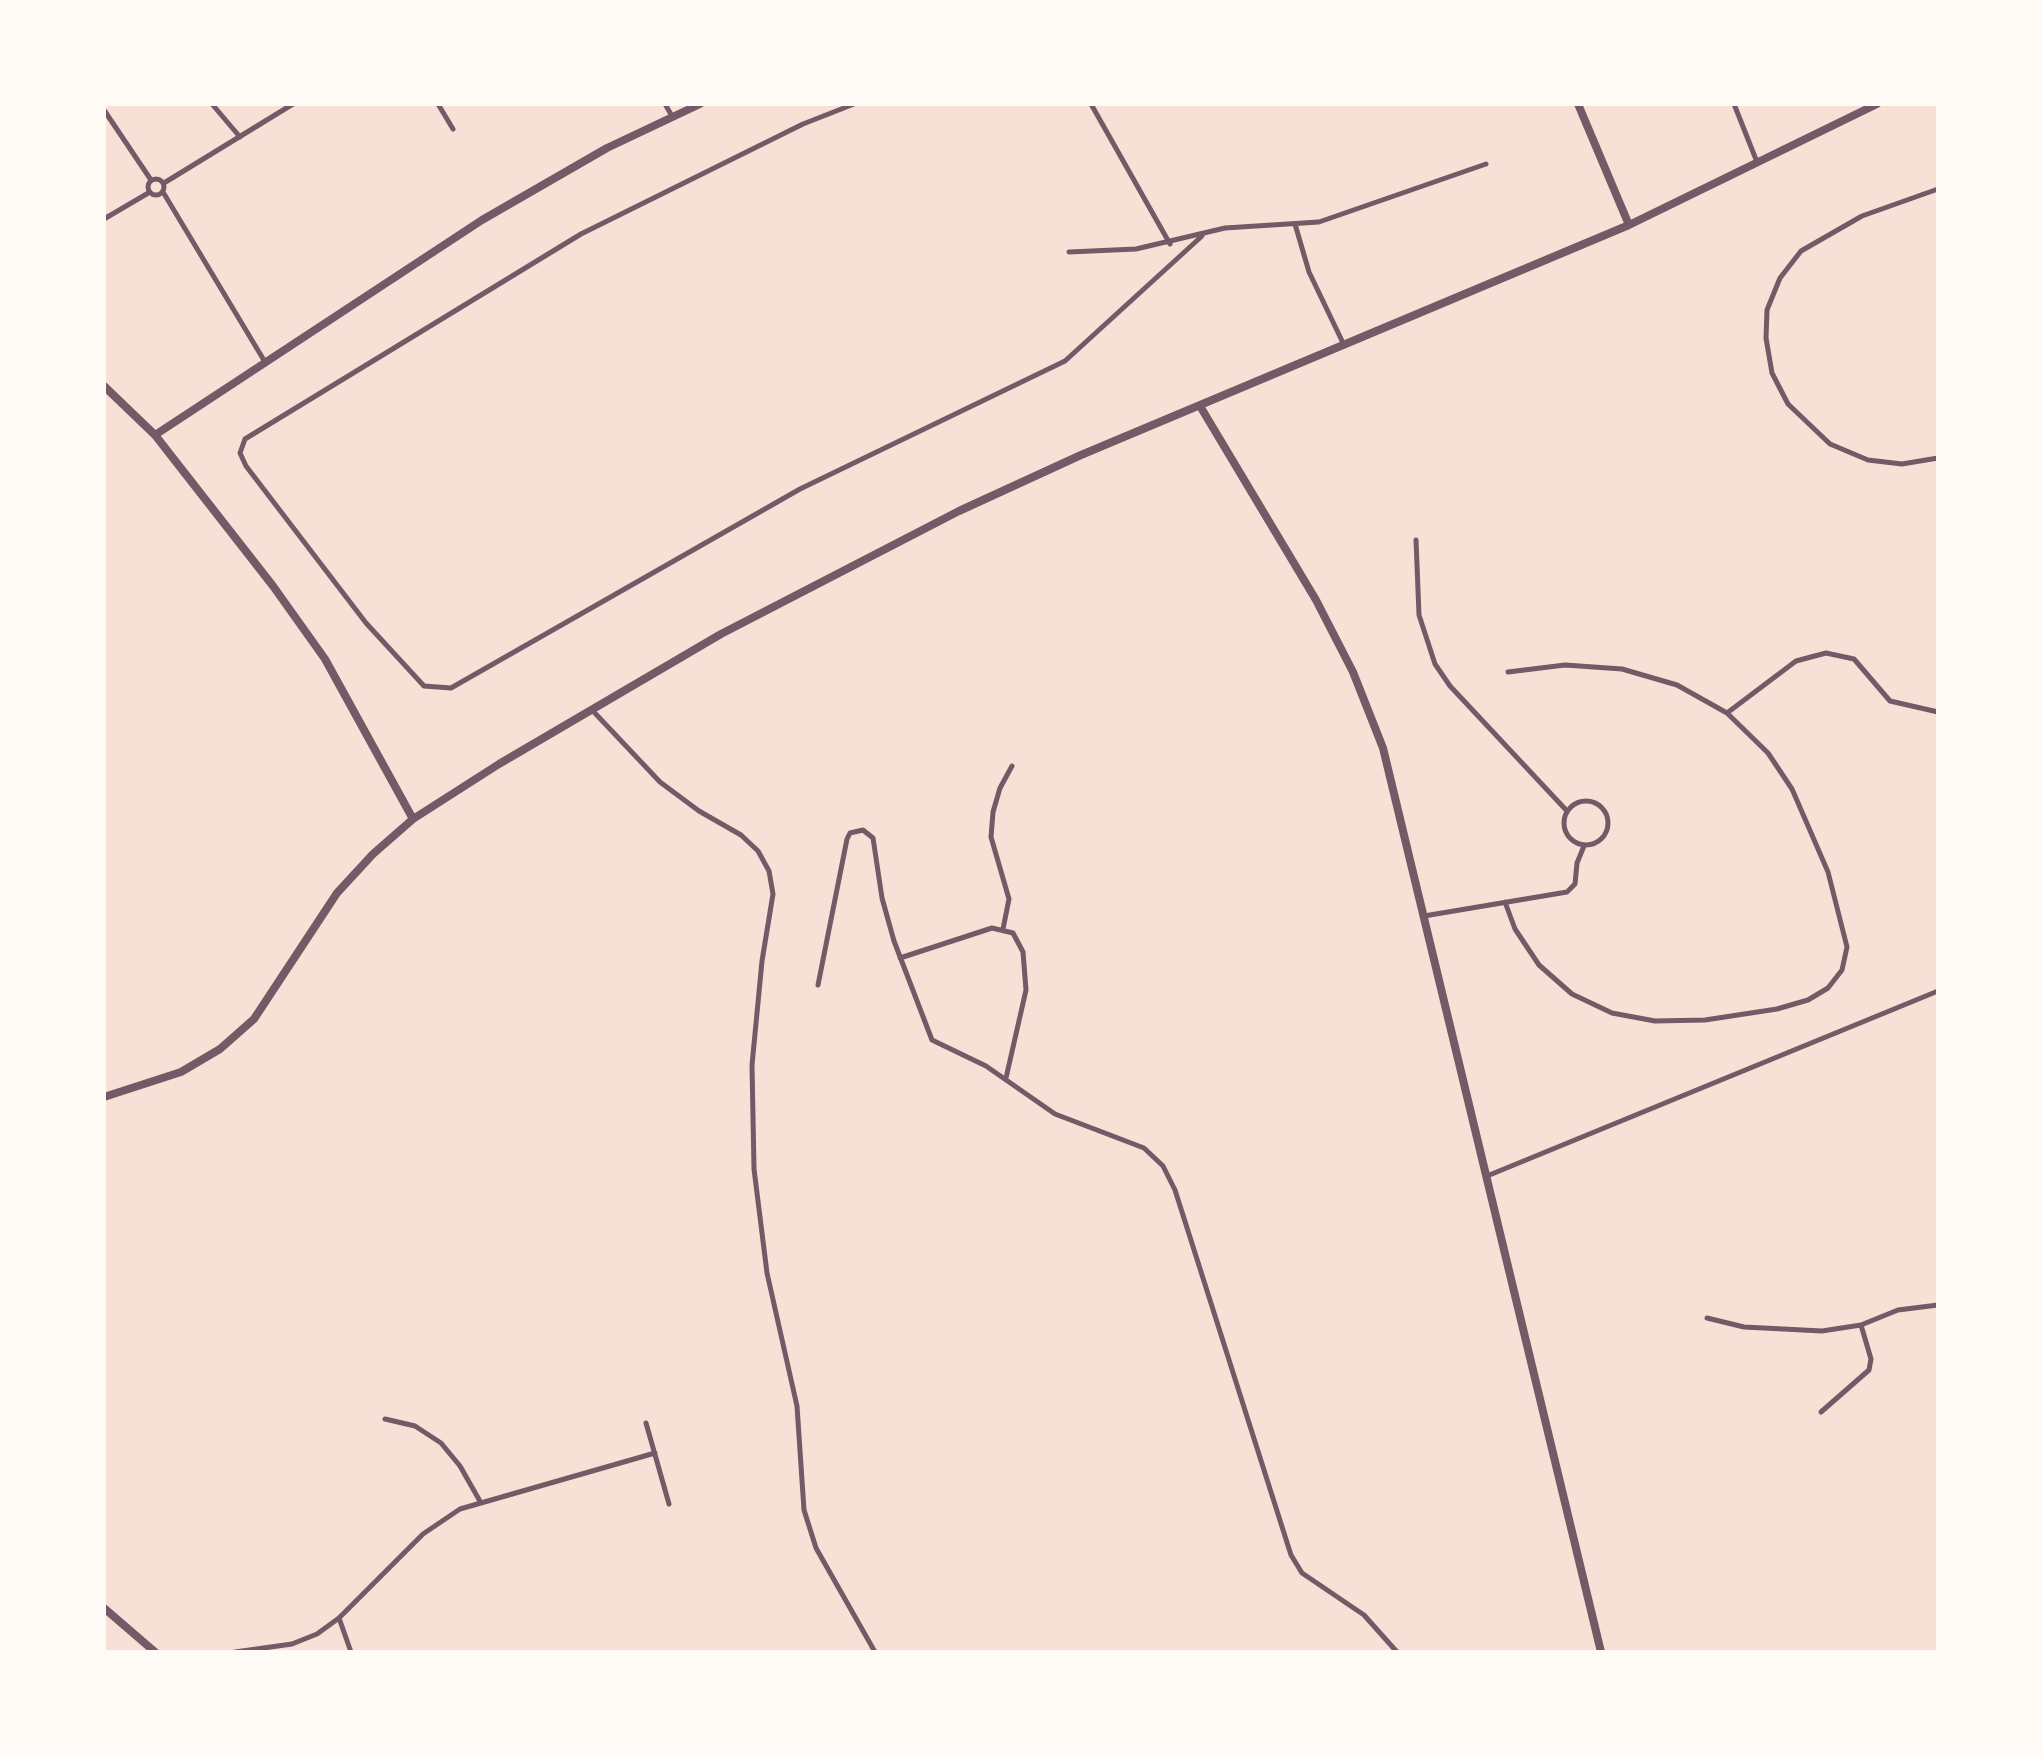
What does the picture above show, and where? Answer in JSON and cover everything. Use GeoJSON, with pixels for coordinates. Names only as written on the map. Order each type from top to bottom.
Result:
{"type":"FeatureCollection","features":[{"type":"Feature","properties":{"kind":"street"},"geometry":{"type":"LineString","coordinates":[[155,435],[494,212],[595,155],[700,104]]}},
{"type":"Feature","properties":{"kind":"street"},"geometry":{"type":"LineString","coordinates":[[1578,104],[1629,225]]}},
{"type":"Feature","properties":{"kind":"street"},"geometry":{"type":"LineString","coordinates":[[104,1097],[181,1072],[220,1049],[254,1019],[337,893],[373,854],[413,819],[721,634],[932,524],[1081,455],[1629,225],[1877,104]]}},
{"type":"Feature","properties":{"kind":"street"},"geometry":{"type":"LineString","coordinates":[[104,386],[155,435],[218,512],[325,659],[413,819]]}},
{"type":"Feature","properties":{"kind":"street"},"geometry":{"type":"LineString","coordinates":[[1200,406],[1316,600],[1353,672],[1383,748],[1601,1652]]}},
{"type":"Feature","properties":{"kind":"street"},"geometry":{"type":"LineString","coordinates":[[104,1608],[155,1652]]}},
{"type":"Feature","properties":{"kind":"lane"},"geometry":{"type":"LineString","coordinates":[[212,104],[240,137]]}},
{"type":"Feature","properties":{"kind":"lane"},"geometry":{"type":"LineString","coordinates":[[151,180],[164,183],[293,104]]}},
{"type":"Feature","properties":{"kind":"lane"},"geometry":{"type":"LineString","coordinates":[[438,104],[453,129]]}},
{"type":"Feature","properties":{"kind":"lane"},"geometry":{"type":"LineString","coordinates":[[665,104],[672,116]]}},
{"type":"Feature","properties":{"kind":"lane"},"geometry":{"type":"LineString","coordinates":[[854,104],[803,124],[581,234],[245,439],[240,453],[246,466],[366,623],[424,686],[437,690],[451,688],[800,489],[1065,361],[1202,236]]}},
{"type":"Feature","properties":{"kind":"lane"},"geometry":{"type":"LineString","coordinates":[[1091,104],[1170,244]]}},
{"type":"Feature","properties":{"kind":"lane"},"geometry":{"type":"LineString","coordinates":[[1734,104],[1757,163]]}},
{"type":"Feature","properties":{"kind":"lane"},"geometry":{"type":"LineString","coordinates":[[104,110],[151,180],[150,192]]}},
{"type":"Feature","properties":{"kind":"lane"},"geometry":{"type":"LineString","coordinates":[[1069,252],[1136,249],[1248,225],[1295,224],[1344,216],[1486,164]]}},
{"type":"Feature","properties":{"kind":"lane"},"geometry":{"type":"LineString","coordinates":[[164,183],[163,192],[265,362]]}},
{"type":"Feature","properties":{"kind":"lane"},"geometry":{"type":"LineString","coordinates":[[1938,189],[1862,216],[1801,251],[1780,278],[1767,310],[1766,338],[1772,373],[1788,404],[1830,444],[1868,460],[1902,464],[1938,458]]}},
{"type":"Feature","properties":{"kind":"lane"},"geometry":{"type":"LineString","coordinates":[[104,219],[150,192],[163,192]]}},
{"type":"Feature","properties":{"kind":"lane"},"geometry":{"type":"LineString","coordinates":[[1295,224],[1309,272],[1344,345]]}},
{"type":"Feature","properties":{"kind":"lane"},"geometry":{"type":"LineString","coordinates":[[1416,540],[1419,615],[1435,664],[1450,686],[1567,811]]}},
{"type":"Feature","properties":{"kind":"lane"},"geometry":{"type":"LineString","coordinates":[[1727,713],[1796,661],[1826,653],[1854,659],[1890,701],[1938,712]]}},
{"type":"Feature","properties":{"kind":"lane"},"geometry":{"type":"LineString","coordinates":[[1505,902],[1515,929],[1539,965],[1572,994],[1612,1013],[1655,1021],[1705,1020],[1777,1009],[1828,988],[1842,970],[1847,947],[1828,872],[1792,789],[1768,753],[1727,713],[1677,685],[1622,669],[1565,665],[1508,672]]}},
{"type":"Feature","properties":{"kind":"lane"},"geometry":{"type":"LineString","coordinates":[[592,710],[660,782],[749,843],[769,871],[773,894],[762,961],[752,1065],[754,1169],[767,1273],[797,1406],[804,1510],[816,1548],[875,1652]]}},
{"type":"Feature","properties":{"kind":"lane"},"geometry":{"type":"LineString","coordinates":[[1003,929],[1009,899],[991,837],[993,812],[1000,788],[1012,766]]}},
{"type":"Feature","properties":{"kind":"lane"},"geometry":{"type":"LineString","coordinates":[[1588,801],[1606,814],[1609,822],[1604,836],[1592,845],[1584,846],[1565,833],[1567,811],[1573,805],[1588,801]]}},
{"type":"Feature","properties":{"kind":"lane"},"geometry":{"type":"LineString","coordinates":[[818,985],[847,839],[856,830],[870,833],[882,898],[900,958],[932,1040],[1006,1078],[1055,1114],[1144,1148],[1163,1166],[1175,1190],[1291,1555],[1302,1573],[1364,1615],[1397,1652]]}},
{"type":"Feature","properties":{"kind":"lane"},"geometry":{"type":"LineString","coordinates":[[1424,916],[1572,889],[1584,846]]}},
{"type":"Feature","properties":{"kind":"lane"},"geometry":{"type":"LineString","coordinates":[[900,958],[982,931],[1003,929],[1020,942],[1026,971],[1023,1009],[1006,1078]]}},
{"type":"Feature","properties":{"kind":"lane"},"geometry":{"type":"LineString","coordinates":[[1487,1176],[1938,991]]}},
{"type":"Feature","properties":{"kind":"lane"},"geometry":{"type":"LineString","coordinates":[[1707,1318],[1783,1332],[1822,1331],[1861,1325],[1898,1310],[1938,1305]]}},
{"type":"Feature","properties":{"kind":"lane"},"geometry":{"type":"LineString","coordinates":[[1821,1412],[1869,1370],[1871,1359],[1861,1325]]}},
{"type":"Feature","properties":{"kind":"lane"},"geometry":{"type":"LineString","coordinates":[[385,1419],[415,1426],[441,1443],[460,1466],[481,1503]]}},
{"type":"Feature","properties":{"kind":"lane"},"geometry":{"type":"LineString","coordinates":[[646,1423],[669,1504]]}},
{"type":"Feature","properties":{"kind":"lane"},"geometry":{"type":"LineString","coordinates":[[235,1652],[292,1644],[317,1634],[339,1618],[440,1519],[481,1503],[655,1453]]}},
{"type":"Feature","properties":{"kind":"lane"},"geometry":{"type":"LineString","coordinates":[[339,1618],[351,1652]]}}]}
